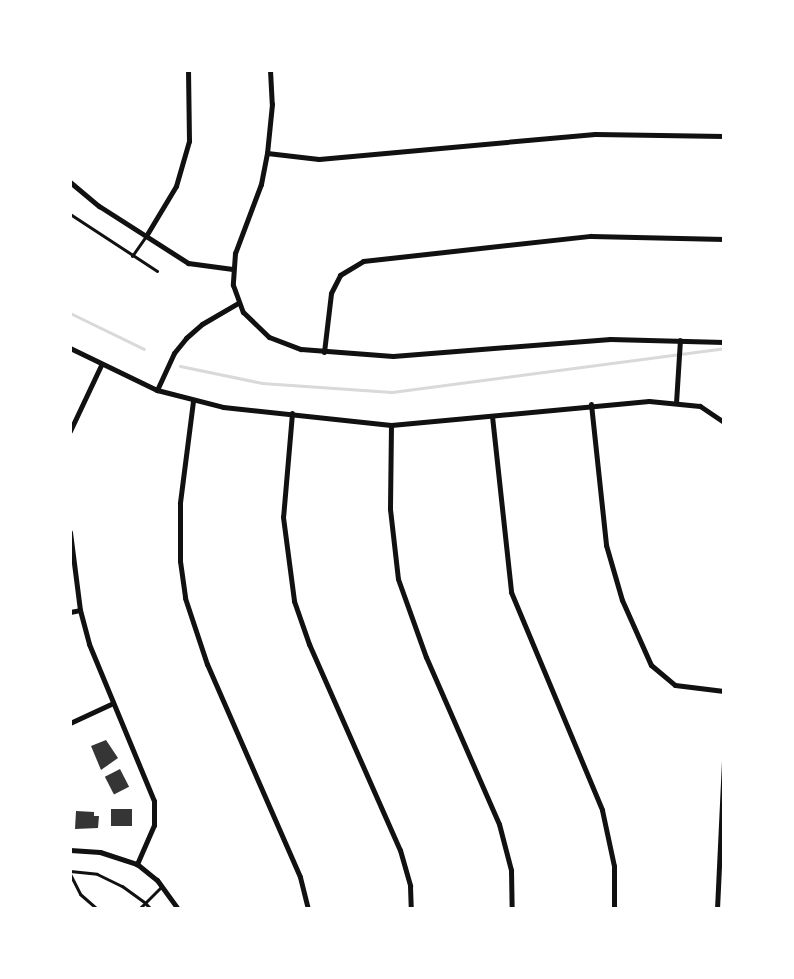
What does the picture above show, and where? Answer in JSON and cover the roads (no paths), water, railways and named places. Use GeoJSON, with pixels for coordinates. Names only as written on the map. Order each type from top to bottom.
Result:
{"type":"FeatureCollection","features":[{"type":"Feature","properties":{"kind":"street"},"geometry":{"type":"LineString","coordinates":[[146,236],[176,186],[189,141],[188,70]]}},
{"type":"Feature","properties":{"kind":"street"},"geometry":{"type":"LineString","coordinates":[[270,70],[272,104],[267,153],[261,184],[237,243],[233,269],[238,303],[269,337],[286,345],[324,352],[421,356],[594,340],[724,342]]}},
{"type":"Feature","properties":{"kind":"street"},"geometry":{"type":"LineString","coordinates":[[267,153],[319,159],[595,134],[724,136]]}},
{"type":"Feature","properties":{"kind":"street"},"geometry":{"type":"LineString","coordinates":[[70,182],[188,263],[233,269]]}},
{"type":"Feature","properties":{"kind":"street"},"geometry":{"type":"LineString","coordinates":[[324,352],[331,293],[340,275],[363,261],[591,236],[724,239]]}},
{"type":"Feature","properties":{"kind":"street"},"geometry":{"type":"LineString","coordinates":[[157,390],[174,353],[186,338],[202,324],[238,303]]}},
{"type":"Feature","properties":{"kind":"street"},"geometry":{"type":"LineString","coordinates":[[676,403],[680,340]]}},
{"type":"Feature","properties":{"kind":"street"},"geometry":{"type":"LineString","coordinates":[[70,348],[157,390],[193,401],[391,425],[591,404],[676,403],[700,406],[724,422]]}},
{"type":"Feature","properties":{"kind":"street"},"geometry":{"type":"LineString","coordinates":[[70,431],[101,365]]}},
{"type":"Feature","properties":{"kind":"street"},"geometry":{"type":"LineString","coordinates":[[193,401],[179,518],[185,598],[207,664],[300,877],[308,909]]}},
{"type":"Feature","properties":{"kind":"street"},"geometry":{"type":"LineString","coordinates":[[591,404],[606,545],[617,587],[651,665],[662,677],[687,688],[724,691]]}},
{"type":"Feature","properties":{"kind":"street"},"geometry":{"type":"LineString","coordinates":[[292,413],[283,517],[294,601],[315,658],[400,850],[410,886],[411,909]]}},
{"type":"Feature","properties":{"kind":"street"},"geometry":{"type":"LineString","coordinates":[[492,416],[511,592],[602,810],[614,866],[614,909]]}},
{"type":"Feature","properties":{"kind":"street"},"geometry":{"type":"LineString","coordinates":[[391,425],[390,509],[398,579],[429,666],[499,824],[511,870],[512,909]]}},
{"type":"Feature","properties":{"kind":"street"},"geometry":{"type":"LineString","coordinates":[[70,532],[80,610],[113,703],[154,801],[154,825],[137,864]]}},
{"type":"Feature","properties":{"kind":"street"},"geometry":{"type":"LineString","coordinates":[[70,612],[80,610]]}},
{"type":"Feature","properties":{"kind":"street"},"geometry":{"type":"LineString","coordinates":[[70,723],[113,703]]}},
{"type":"Feature","properties":{"kind":"street"},"geometry":{"type":"LineString","coordinates":[[717,909],[724,758]]}},
{"type":"Feature","properties":{"kind":"street"},"geometry":{"type":"LineString","coordinates":[[70,850],[100,852],[137,864],[162,886],[178,909]]}},
{"type":"Feature","properties":{"kind":"lane"},"geometry":{"type":"LineString","coordinates":[[70,214],[157,271]]}},
{"type":"Feature","properties":{"kind":"lane"},"geometry":{"type":"LineString","coordinates":[[132,256],[146,236]]}},
{"type":"Feature","properties":{"kind":"lane"},"geometry":{"type":"LineString","coordinates":[[97,909],[80,894],[70,872],[97,874],[131,891],[151,909]]}},
{"type":"Feature","properties":{"kind":"lane"},"geometry":{"type":"LineString","coordinates":[[139,909],[162,886]]}},
{"type":"Feature","properties":{"kind":"waterway"},"geometry":{"type":"LineString","coordinates":[[70,313],[144,349]]}},
{"type":"Feature","properties":{"kind":"waterway"},"geometry":{"type":"LineString","coordinates":[[180,366],[262,383],[392,392],[724,348]]}}]}
